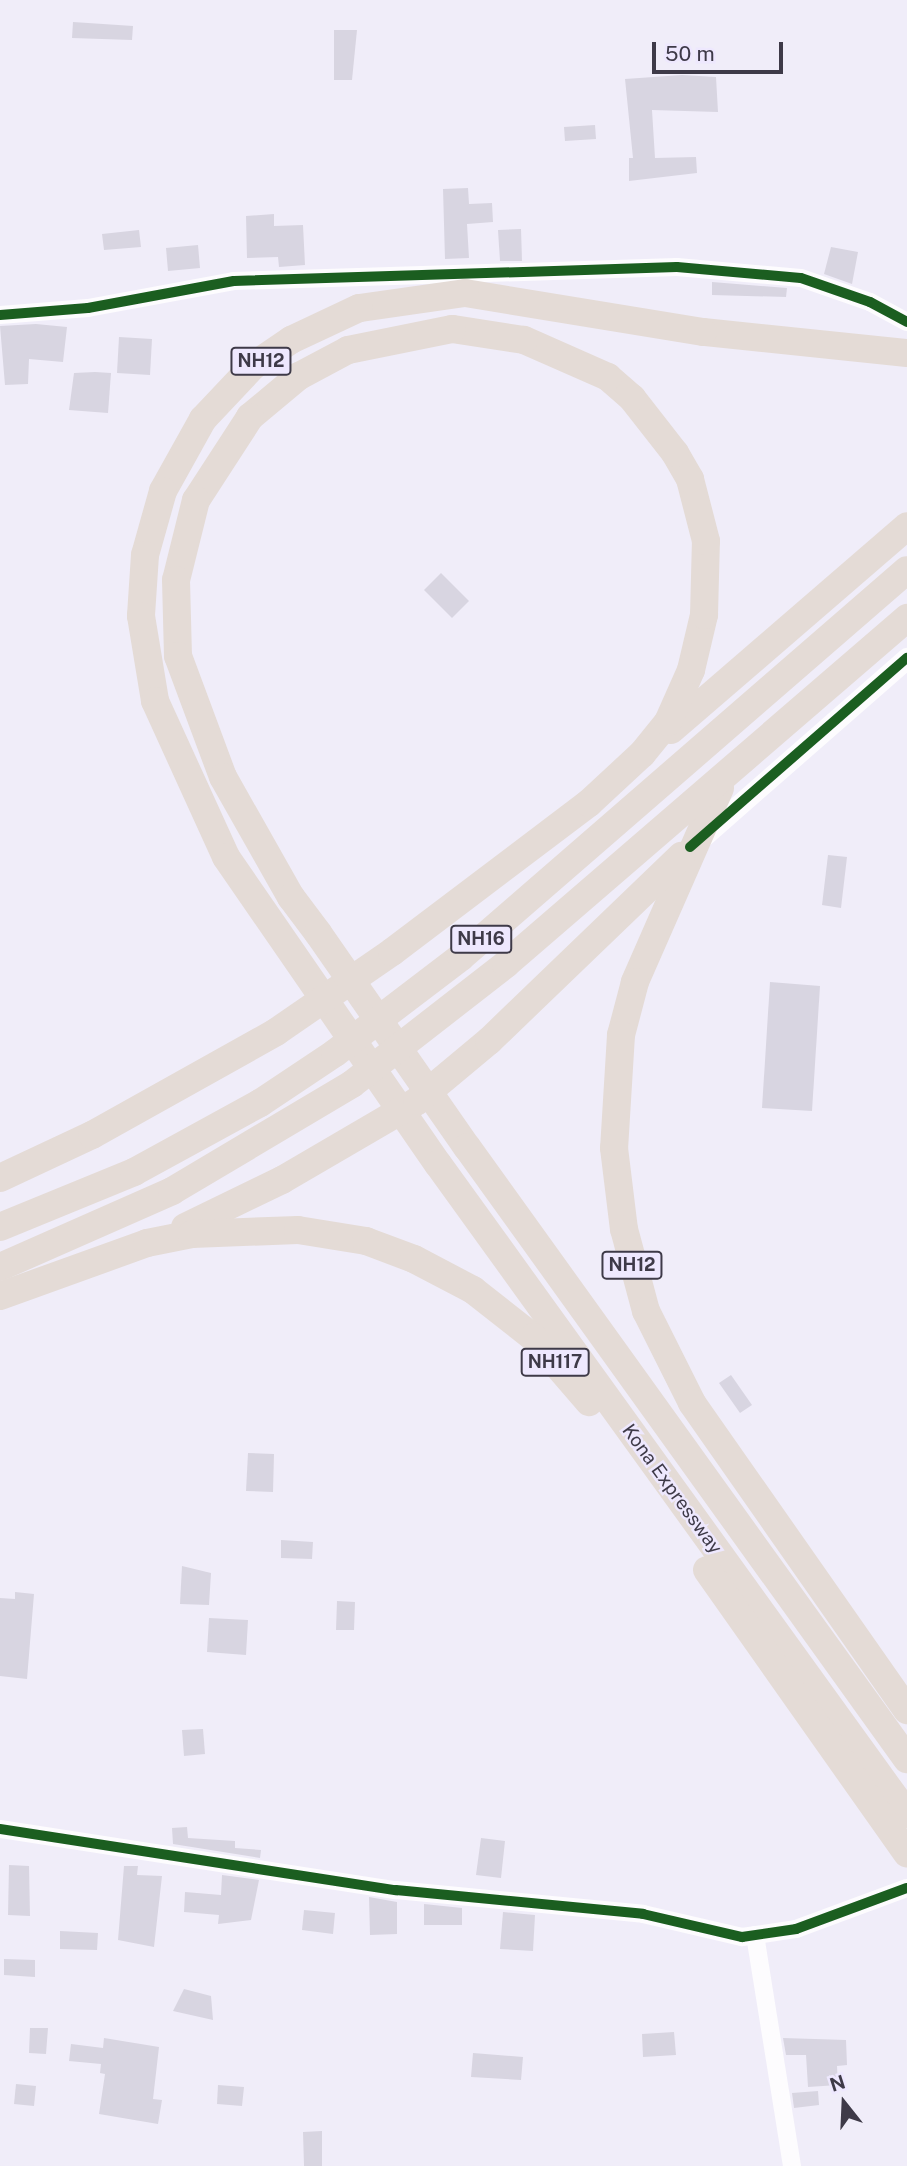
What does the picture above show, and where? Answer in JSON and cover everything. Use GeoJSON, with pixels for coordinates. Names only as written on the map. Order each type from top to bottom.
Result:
{"type":"FeatureCollection","features":[{"type":"Feature","properties":{"kind":"highway","name":"Kona Expressway"},"geometry":{"type":"LineString","coordinates":[[907,353],[703,332],[465,293],[386,301],[326,321],[263,360],[229,390],[180,453],[163,491],[141,583],[143,645],[155,701],[205,818],[289,952],[438,1164],[907,1814]]}},
{"type":"Feature","properties":{"kind":"highway","name":"Kona Expressway"},"geometry":{"type":"LineString","coordinates":[[642,754],[683,693],[708,588],[700,509],[690,479],[655,425],[608,377],[524,340],[488,332],[421,332],[325,361],[250,417],[211,470],[183,540],[174,618],[189,695],[223,777],[265,857],[467,1147],[907,1759]]}},
{"type":"Feature","properties":{"kind":"highway"},"geometry":{"type":"LineString","coordinates":[[0,1178],[92,1135],[276,1032],[524,853],[907,526]]}},
{"type":"Feature","properties":{"kind":"highway","name":"NH16"},"geometry":{"type":"LineString","coordinates":[[0,1227],[134,1172],[260,1103],[335,1053],[461,957],[907,570]]}},
{"type":"Feature","properties":{"kind":"highway","name":"NH12"},"geometry":{"type":"LineString","coordinates":[[907,618],[736,766],[690,847],[635,982],[615,1075],[617,1188],[632,1264],[661,1347],[692,1403],[907,1710]]}},
{"type":"Feature","properties":{"kind":"highway","name":"NH16"},"geometry":{"type":"LineString","coordinates":[[0,1267],[173,1191],[352,1084],[506,964],[736,766]]}},
{"type":"Feature","properties":{"kind":"highway"},"geometry":{"type":"LineString","coordinates":[[147,1242],[272,1186],[417,1101],[489,1041],[690,847]]}},
{"type":"Feature","properties":{"kind":"highway","name":"NH117"},"geometry":{"type":"LineString","coordinates":[[0,1296],[147,1242],[247,1228],[366,1241],[414,1259],[473,1290],[533,1337],[588,1400],[907,1854]]}},
{"type":"Feature","properties":{"kind":"street"},"geometry":{"type":"LineString","coordinates":[[0,314],[88,308],[233,281],[677,267],[801,278],[870,302],[907,322]]}},
{"type":"Feature","properties":{"kind":"street"},"geometry":{"type":"LineString","coordinates":[[690,847],[907,658]]}},
{"type":"Feature","properties":{"kind":"street"},"geometry":{"type":"LineString","coordinates":[[0,1829],[396,1891],[643,1914],[755,1936],[796,1929],[907,1888]]}},
{"type":"Feature","properties":{"kind":"street"},"geometry":{"type":"LineString","coordinates":[[755,1936],[792,2166]]}},
{"type":"Feature","properties":{"kind":"building"},"geometry":{"type":"Polygon","coordinates":[[[73,22],[133,26],[132,40],[72,38],[73,22]]]}},
{"type":"Feature","properties":{"kind":"building"},"geometry":{"type":"Polygon","coordinates":[[[334,30],[357,30],[352,80],[334,80],[334,30]]]}},
{"type":"Feature","properties":{"kind":"building"},"geometry":{"type":"Polygon","coordinates":[[[682,75],[716,77],[718,112],[652,110],[655,158],[696,157],[697,173],[629,181],[629,158],[633,158],[625,79],[682,75]]]}},
{"type":"Feature","properties":{"kind":"building"},"geometry":{"type":"Polygon","coordinates":[[[595,125],[596,139],[565,141],[564,127],[595,125]]]}},
{"type":"Feature","properties":{"kind":"building"},"geometry":{"type":"Polygon","coordinates":[[[468,188],[469,204],[492,203],[493,222],[467,224],[469,258],[445,259],[443,189],[468,188]]]}},
{"type":"Feature","properties":{"kind":"building"},"geometry":{"type":"Polygon","coordinates":[[[274,214],[274,226],[303,225],[305,265],[279,267],[278,257],[247,258],[246,216],[274,214]]]}},
{"type":"Feature","properties":{"kind":"building"},"geometry":{"type":"Polygon","coordinates":[[[521,229],[522,261],[500,261],[498,230],[521,229]]]}},
{"type":"Feature","properties":{"kind":"building"},"geometry":{"type":"Polygon","coordinates":[[[139,230],[141,247],[104,250],[102,234],[139,230]]]}},
{"type":"Feature","properties":{"kind":"building"},"geometry":{"type":"Polygon","coordinates":[[[198,245],[200,268],[168,271],[166,248],[198,245]]]}},
{"type":"Feature","properties":{"kind":"building"},"geometry":{"type":"Polygon","coordinates":[[[831,247],[858,252],[852,284],[824,274],[831,247]]]}},
{"type":"Feature","properties":{"kind":"building"},"geometry":{"type":"Polygon","coordinates":[[[712,282],[787,288],[786,297],[712,295],[712,282]]]}},
{"type":"Feature","properties":{"kind":"building"},"geometry":{"type":"Polygon","coordinates":[[[36,324],[67,327],[63,362],[29,359],[28,384],[5,385],[0,326],[36,324]]]}},
{"type":"Feature","properties":{"kind":"building"},"geometry":{"type":"Polygon","coordinates":[[[119,337],[152,339],[150,375],[117,373],[119,337]]]}},
{"type":"Feature","properties":{"kind":"building"},"geometry":{"type":"Polygon","coordinates":[[[74,373],[111,373],[108,413],[69,410],[74,373]]]}},
{"type":"Feature","properties":{"kind":"building"},"geometry":{"type":"Polygon","coordinates":[[[441,573],[469,601],[452,618],[424,590],[441,573]]]}},
{"type":"Feature","properties":{"kind":"building"},"geometry":{"type":"Polygon","coordinates":[[[828,855],[847,857],[841,908],[822,905],[828,855]]]}},
{"type":"Feature","properties":{"kind":"building"},"geometry":{"type":"Polygon","coordinates":[[[770,982],[820,986],[812,1111],[762,1108],[770,982]]]}},
{"type":"Feature","properties":{"kind":"building"},"geometry":{"type":"Polygon","coordinates":[[[731,1375],[752,1405],[740,1413],[719,1383],[731,1375]]]}},
{"type":"Feature","properties":{"kind":"building"},"geometry":{"type":"Polygon","coordinates":[[[248,1453],[274,1454],[273,1492],[246,1491],[248,1453]]]}},
{"type":"Feature","properties":{"kind":"building"},"geometry":{"type":"Polygon","coordinates":[[[281,1540],[313,1542],[312,1559],[281,1558],[281,1540]]]}},
{"type":"Feature","properties":{"kind":"building"},"geometry":{"type":"Polygon","coordinates":[[[182,1566],[211,1573],[209,1605],[180,1604],[182,1566]]]}},
{"type":"Feature","properties":{"kind":"building"},"geometry":{"type":"Polygon","coordinates":[[[15,1592],[34,1594],[27,1679],[0,1676],[0,1598],[15,1599],[15,1592]]]}},
{"type":"Feature","properties":{"kind":"building"},"geometry":{"type":"Polygon","coordinates":[[[337,1601],[355,1602],[354,1630],[336,1630],[337,1601]]]}},
{"type":"Feature","properties":{"kind":"building"},"geometry":{"type":"Polygon","coordinates":[[[209,1618],[248,1620],[246,1655],[207,1652],[209,1618]]]}},
{"type":"Feature","properties":{"kind":"building"},"geometry":{"type":"Polygon","coordinates":[[[203,1729],[205,1754],[184,1756],[182,1730],[203,1729]]]}},
{"type":"Feature","properties":{"kind":"building"},"geometry":{"type":"Polygon","coordinates":[[[187,1827],[188,1838],[235,1841],[235,1848],[261,1850],[260,1858],[173,1844],[172,1828],[187,1827]]]}},
{"type":"Feature","properties":{"kind":"building"},"geometry":{"type":"Polygon","coordinates":[[[481,1838],[505,1841],[501,1878],[476,1875],[481,1838]]]}},
{"type":"Feature","properties":{"kind":"building"},"geometry":{"type":"Polygon","coordinates":[[[9,1865],[29,1866],[30,1916],[8,1915],[9,1865]]]}},
{"type":"Feature","properties":{"kind":"building"},"geometry":{"type":"Polygon","coordinates":[[[124,1866],[138,1866],[137,1875],[162,1876],[154,1947],[118,1940],[124,1866]]]}},
{"type":"Feature","properties":{"kind":"building"},"geometry":{"type":"Polygon","coordinates":[[[222,1875],[259,1880],[251,1920],[218,1924],[219,1915],[184,1912],[185,1892],[221,1895],[222,1875]]]}},
{"type":"Feature","properties":{"kind":"building"},"geometry":{"type":"Polygon","coordinates":[[[369,1897],[397,1902],[397,1934],[370,1935],[369,1897]]]}},
{"type":"Feature","properties":{"kind":"building"},"geometry":{"type":"Polygon","coordinates":[[[424,1904],[462,1908],[462,1925],[424,1925],[424,1904]]]}},
{"type":"Feature","properties":{"kind":"building"},"geometry":{"type":"Polygon","coordinates":[[[304,1910],[335,1913],[333,1934],[302,1930],[304,1910]]]}},
{"type":"Feature","properties":{"kind":"building"},"geometry":{"type":"Polygon","coordinates":[[[503,1912],[535,1915],[533,1951],[500,1949],[503,1912]]]}},
{"type":"Feature","properties":{"kind":"building"},"geometry":{"type":"Polygon","coordinates":[[[60,1931],[98,1933],[97,1950],[60,1949],[60,1931]]]}},
{"type":"Feature","properties":{"kind":"building"},"geometry":{"type":"Polygon","coordinates":[[[4,1959],[35,1960],[35,1977],[4,1975],[4,1959]]]}},
{"type":"Feature","properties":{"kind":"building"},"geometry":{"type":"Polygon","coordinates":[[[184,1989],[211,1996],[213,2020],[173,2011],[184,1989]]]}},
{"type":"Feature","properties":{"kind":"building"},"geometry":{"type":"Polygon","coordinates":[[[30,2028],[48,2028],[46,2054],[29,2053],[30,2028]]]}},
{"type":"Feature","properties":{"kind":"building"},"geometry":{"type":"Polygon","coordinates":[[[674,2032],[676,2055],[643,2057],[642,2034],[674,2032]]]}},
{"type":"Feature","properties":{"kind":"building"},"geometry":{"type":"Polygon","coordinates":[[[104,2038],[159,2047],[153,2099],[162,2100],[158,2124],[99,2114],[105,2074],[100,2073],[101,2064],[69,2061],[71,2044],[103,2048],[104,2038]]]}},
{"type":"Feature","properties":{"kind":"building"},"geometry":{"type":"Polygon","coordinates":[[[783,2038],[846,2040],[847,2065],[837,2066],[838,2085],[808,2087],[806,2055],[786,2055],[783,2038]]]}},
{"type":"Feature","properties":{"kind":"building"},"geometry":{"type":"Polygon","coordinates":[[[473,2053],[523,2057],[521,2080],[471,2077],[473,2053]]]}},
{"type":"Feature","properties":{"kind":"building"},"geometry":{"type":"Polygon","coordinates":[[[16,2084],[36,2086],[34,2106],[14,2104],[16,2084]]]}},
{"type":"Feature","properties":{"kind":"building"},"geometry":{"type":"Polygon","coordinates":[[[218,2085],[244,2087],[242,2106],[217,2104],[218,2085]]]}},
{"type":"Feature","properties":{"kind":"building"},"geometry":{"type":"Polygon","coordinates":[[[818,2091],[819,2105],[794,2108],[792,2093],[818,2091]]]}},
{"type":"Feature","properties":{"kind":"building"},"geometry":{"type":"Polygon","coordinates":[[[322,2131],[322,2166],[304,2166],[303,2132],[322,2131]]]}},
{"type":"Feature","properties":{"kind":"cycle path"},"geometry":{"type":"LineString","coordinates":[[0,315],[88,308],[234,281],[677,267],[801,278],[870,302],[907,322]]}},
{"type":"Feature","properties":{"kind":"cycle path"},"geometry":{"type":"LineString","coordinates":[[690,847],[907,658]]}},
{"type":"Feature","properties":{"kind":"cycle path"},"geometry":{"type":"LineString","coordinates":[[0,1829],[396,1890],[643,1914],[742,1937],[796,1929],[907,1888]]}}]}
